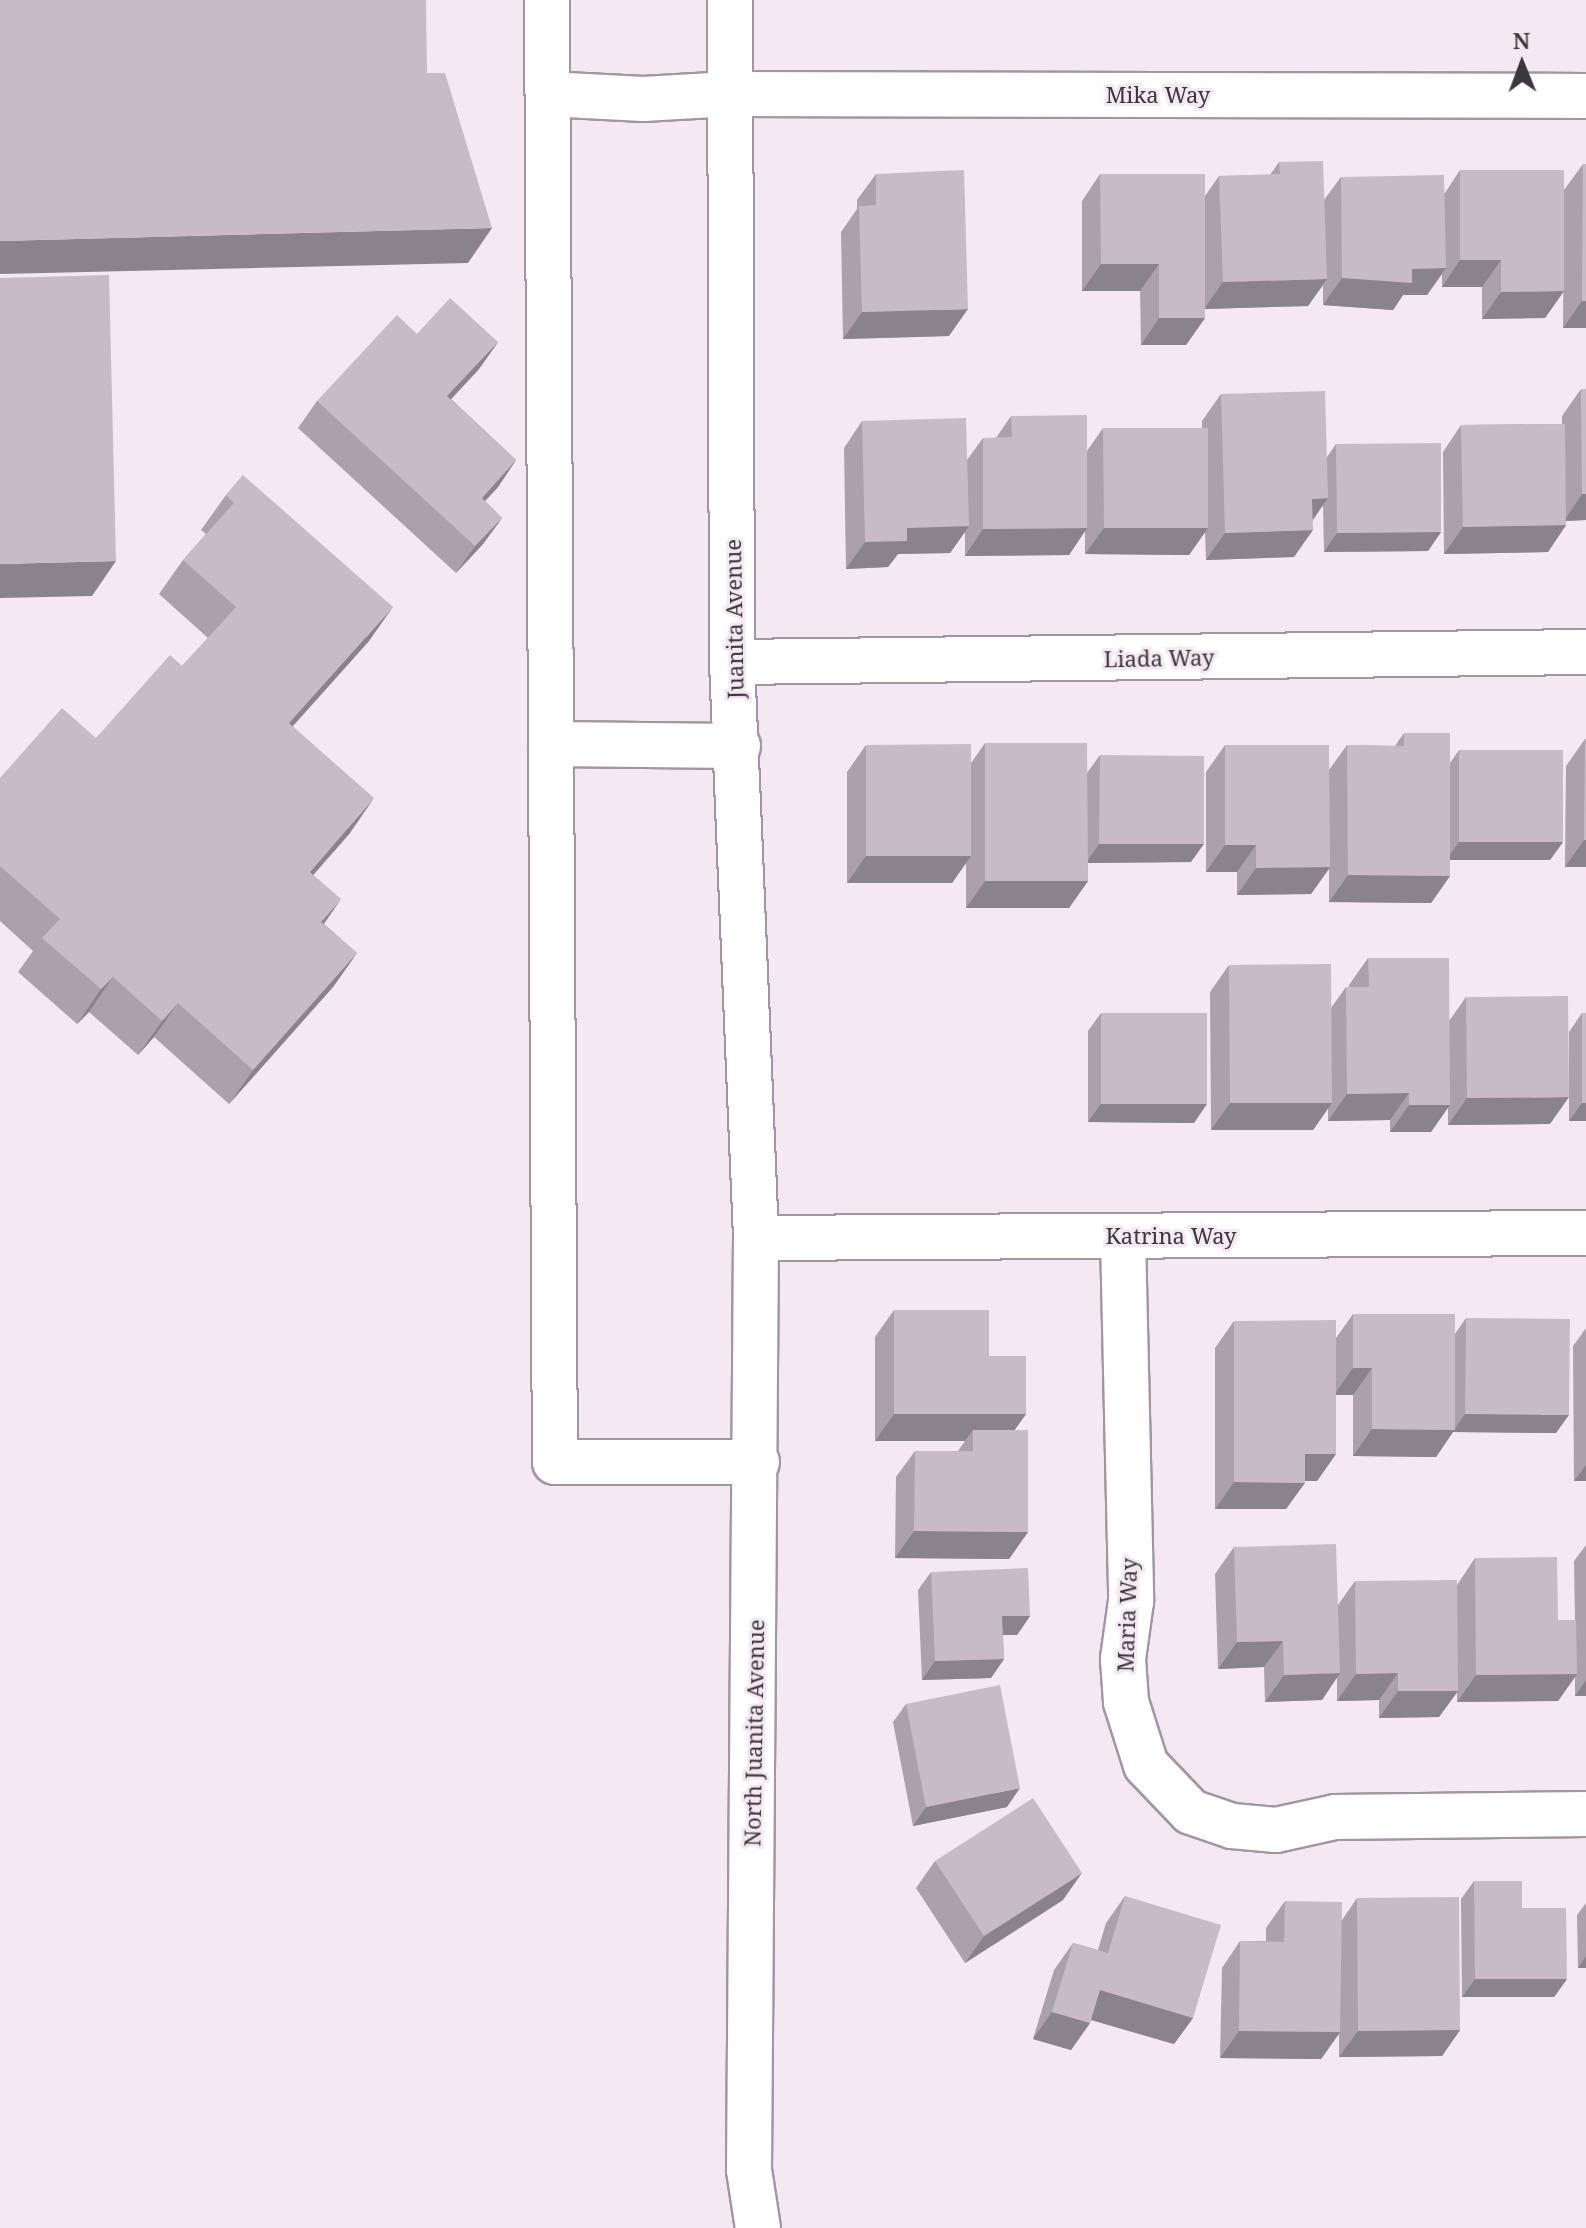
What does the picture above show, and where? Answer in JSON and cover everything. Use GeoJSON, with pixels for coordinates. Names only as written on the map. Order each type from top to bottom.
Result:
{"type":"FeatureCollection","features":[{"type":"Feature","properties":{"kind":"street"},"geometry":{"type":"LineString","coordinates":[[547,0],[555,1462],[757,1462]]}},
{"type":"Feature","properties":{"kind":"street","name":"Juanita Avenue"},"geometry":{"type":"LineString","coordinates":[[730,0],[732,662],[738,746],[756,1238]]}},
{"type":"Feature","properties":{"kind":"street","name":"Mika Way"},"geometry":{"type":"LineString","coordinates":[[548,94],[643,99],[730,94],[1586,96]]}},
{"type":"Feature","properties":{"kind":"street","name":"Liada Way"},"geometry":{"type":"LineString","coordinates":[[732,662],[1586,652]]}},
{"type":"Feature","properties":{"kind":"street"},"geometry":{"type":"LineString","coordinates":[[551,744],[738,746]]}},
{"type":"Feature","properties":{"kind":"street","name":"Katrina Way"},"geometry":{"type":"LineString","coordinates":[[756,1238],[1586,1233]]}},
{"type":"Feature","properties":{"kind":"street","name":"Maria Way"},"geometry":{"type":"LineString","coordinates":[[1123,1237],[1131,1601],[1123,1659],[1126,1702],[1146,1765],[1191,1812],[1232,1826],[1276,1830],[1335,1817],[1586,1814]]}},
{"type":"Feature","properties":{"kind":"street","name":"North Juanita Avenue"},"geometry":{"type":"LineString","coordinates":[[756,1238],[757,1462],[749,2170],[758,2228]]}},
{"type":"Feature","properties":{"kind":"building"},"geometry":{"type":"Polygon","coordinates":[[[0,0],[426,0],[427,73],[445,73],[492,228],[0,241],[0,0]]]}},
{"type":"Feature","properties":{"kind":"building"},"geometry":{"type":"Polygon","coordinates":[[[1323,161],[1327,279],[1223,282],[1219,176],[1280,174],[1279,162],[1323,161]]]}},
{"type":"Feature","properties":{"kind":"building"},"geometry":{"type":"Polygon","coordinates":[[[1583,164],[1586,164],[1586,301],[1582,301],[1583,164]]]}},
{"type":"Feature","properties":{"kind":"building"},"geometry":{"type":"Polygon","coordinates":[[[964,170],[968,309],[862,312],[859,206],[876,205],[876,174],[964,170]]]}},
{"type":"Feature","properties":{"kind":"building"},"geometry":{"type":"Polygon","coordinates":[[[1460,170],[1564,170],[1564,291],[1501,292],[1501,260],[1460,260],[1460,170]]]}},
{"type":"Feature","properties":{"kind":"building"},"geometry":{"type":"Polygon","coordinates":[[[1100,174],[1205,174],[1205,318],[1159,318],[1159,264],[1101,264],[1100,174]]]}},
{"type":"Feature","properties":{"kind":"building"},"geometry":{"type":"Polygon","coordinates":[[[1444,175],[1446,268],[1412,269],[1412,283],[1342,278],[1341,177],[1444,175]]]}},
{"type":"Feature","properties":{"kind":"building"},"geometry":{"type":"Polygon","coordinates":[[[109,275],[116,561],[0,564],[0,278],[109,275]]]}},
{"type":"Feature","properties":{"kind":"building"},"geometry":{"type":"Polygon","coordinates":[[[450,298],[498,342],[447,396],[516,460],[482,498],[502,518],[475,546],[317,401],[397,315],[417,334],[450,298]]]}},
{"type":"Feature","properties":{"kind":"building"},"geometry":{"type":"Polygon","coordinates":[[[1581,389],[1586,389],[1586,494],[1582,494],[1581,389]]]}},
{"type":"Feature","properties":{"kind":"building"},"geometry":{"type":"Polygon","coordinates":[[[1325,391],[1328,498],[1312,499],[1313,530],[1225,533],[1221,394],[1325,391]]]}},
{"type":"Feature","properties":{"kind":"building"},"geometry":{"type":"Polygon","coordinates":[[[1087,415],[1087,528],[983,529],[983,438],[1012,437],[1011,416],[1087,415]]]}},
{"type":"Feature","properties":{"kind":"building"},"geometry":{"type":"Polygon","coordinates":[[[966,418],[969,526],[907,528],[907,541],[865,542],[862,421],[966,418]]]}},
{"type":"Feature","properties":{"kind":"building"},"geometry":{"type":"Polygon","coordinates":[[[1565,424],[1566,525],[1463,527],[1461,425],[1565,424]]]}},
{"type":"Feature","properties":{"kind":"building"},"geometry":{"type":"Polygon","coordinates":[[[1103,428],[1208,428],[1208,528],[1104,528],[1103,428]]]}},
{"type":"Feature","properties":{"kind":"building"},"geometry":{"type":"Polygon","coordinates":[[[1441,443],[1441,532],[1337,533],[1336,444],[1441,443]]]}},
{"type":"Feature","properties":{"kind":"building"},"geometry":{"type":"Polygon","coordinates":[[[243,475],[393,607],[289,723],[374,798],[310,872],[341,899],[321,922],[357,953],[253,1070],[178,1003],[162,1021],[113,977],[101,989],[42,938],[60,919],[0,866],[0,778],[62,708],[96,738],[170,655],[182,666],[236,607],[183,560],[234,503],[226,495],[243,475]]]}},
{"type":"Feature","properties":{"kind":"building"},"geometry":{"type":"Polygon","coordinates":[[[1404,733],[1450,733],[1450,876],[1348,875],[1347,745],[1404,746],[1404,733]]]}},
{"type":"Feature","properties":{"kind":"building"},"geometry":{"type":"Polygon","coordinates":[[[1585,739],[1586,840],[1584,840],[1585,739]]]}},
{"type":"Feature","properties":{"kind":"building"},"geometry":{"type":"Polygon","coordinates":[[[985,743],[1087,743],[1088,881],[985,881],[985,743]]]}},
{"type":"Feature","properties":{"kind":"building"},"geometry":{"type":"Polygon","coordinates":[[[971,744],[971,856],[866,856],[866,745],[971,744]]]}},
{"type":"Feature","properties":{"kind":"building"},"geometry":{"type":"Polygon","coordinates":[[[1225,745],[1329,745],[1330,867],[1256,868],[1256,845],[1225,845],[1225,745]]]}},
{"type":"Feature","properties":{"kind":"building"},"geometry":{"type":"Polygon","coordinates":[[[1459,750],[1563,750],[1563,842],[1459,842],[1459,750]]]}},
{"type":"Feature","properties":{"kind":"building"},"geometry":{"type":"Polygon","coordinates":[[[1100,755],[1204,756],[1204,844],[1099,844],[1100,755]]]}},
{"type":"Feature","properties":{"kind":"building"},"geometry":{"type":"Polygon","coordinates":[[[1368,958],[1449,958],[1450,1105],[1409,1105],[1409,1093],[1347,1094],[1346,987],[1369,987],[1368,958]]]}},
{"type":"Feature","properties":{"kind":"building"},"geometry":{"type":"Polygon","coordinates":[[[1331,964],[1332,1103],[1230,1103],[1229,965],[1331,964]]]}},
{"type":"Feature","properties":{"kind":"building"},"geometry":{"type":"Polygon","coordinates":[[[1568,996],[1569,1097],[1467,1098],[1466,997],[1568,996]]]}},
{"type":"Feature","properties":{"kind":"building"},"geometry":{"type":"Polygon","coordinates":[[[1101,1013],[1207,1013],[1207,1104],[1101,1104],[1101,1013]]]}},
{"type":"Feature","properties":{"kind":"building"},"geometry":{"type":"Polygon","coordinates":[[[1582,1013],[1586,1013],[1586,1103],[1582,1103],[1582,1013]]]}},
{"type":"Feature","properties":{"kind":"building"},"geometry":{"type":"Polygon","coordinates":[[[894,1310],[989,1310],[989,1356],[1026,1356],[1026,1414],[894,1414],[894,1310]]]}},
{"type":"Feature","properties":{"kind":"building"},"geometry":{"type":"Polygon","coordinates":[[[1353,1314],[1455,1314],[1455,1430],[1372,1429],[1372,1368],[1353,1368],[1353,1314]]]}},
{"type":"Feature","properties":{"kind":"building"},"geometry":{"type":"Polygon","coordinates":[[[1466,1318],[1570,1319],[1569,1415],[1465,1414],[1466,1318]]]}},
{"type":"Feature","properties":{"kind":"building"},"geometry":{"type":"Polygon","coordinates":[[[1336,1320],[1336,1454],[1305,1454],[1305,1483],[1234,1482],[1234,1321],[1336,1320]]]}},
{"type":"Feature","properties":{"kind":"building"},"geometry":{"type":"Polygon","coordinates":[[[973,1430],[1028,1430],[1028,1532],[914,1531],[915,1451],[973,1451],[973,1430]]]}},
{"type":"Feature","properties":{"kind":"building"},"geometry":{"type":"Polygon","coordinates":[[[1336,1544],[1340,1673],[1284,1675],[1283,1641],[1237,1642],[1234,1547],[1336,1544]]]}},
{"type":"Feature","properties":{"kind":"building"},"geometry":{"type":"Polygon","coordinates":[[[1557,1557],[1558,1620],[1576,1620],[1577,1674],[1476,1675],[1475,1558],[1557,1557]]]}},
{"type":"Feature","properties":{"kind":"building"},"geometry":{"type":"Polygon","coordinates":[[[1028,1568],[1030,1616],[1002,1616],[1004,1659],[935,1661],[931,1572],[1028,1568]]]}},
{"type":"Feature","properties":{"kind":"building"},"geometry":{"type":"Polygon","coordinates":[[[1457,1580],[1458,1691],[1398,1691],[1398,1673],[1356,1674],[1355,1581],[1457,1580]]]}},
{"type":"Feature","properties":{"kind":"building"},"geometry":{"type":"Polygon","coordinates":[[[1000,1685],[1020,1788],[926,1807],[906,1704],[1000,1685]]]}},
{"type":"Feature","properties":{"kind":"building"},"geometry":{"type":"Polygon","coordinates":[[[1033,1798],[1082,1873],[984,1936],[935,1861],[1033,1798]]]}},
{"type":"Feature","properties":{"kind":"building"},"geometry":{"type":"Polygon","coordinates":[[[1474,1881],[1522,1881],[1522,1908],[1566,1908],[1567,1979],[1475,1979],[1474,1881]]]}},
{"type":"Feature","properties":{"kind":"building"},"geometry":{"type":"Polygon","coordinates":[[[1125,1896],[1221,1925],[1193,2018],[1100,1990],[1090,2023],[1052,2012],[1073,1943],[1108,1953],[1125,1896]]]}},
{"type":"Feature","properties":{"kind":"building"},"geometry":{"type":"Polygon","coordinates":[[[1459,1897],[1460,2030],[1358,2031],[1357,1898],[1459,1897]]]}},
{"type":"Feature","properties":{"kind":"building"},"geometry":{"type":"Polygon","coordinates":[[[1285,1901],[1342,1902],[1340,2032],[1239,2031],[1240,1941],[1284,1942],[1285,1901]]]}}]}
